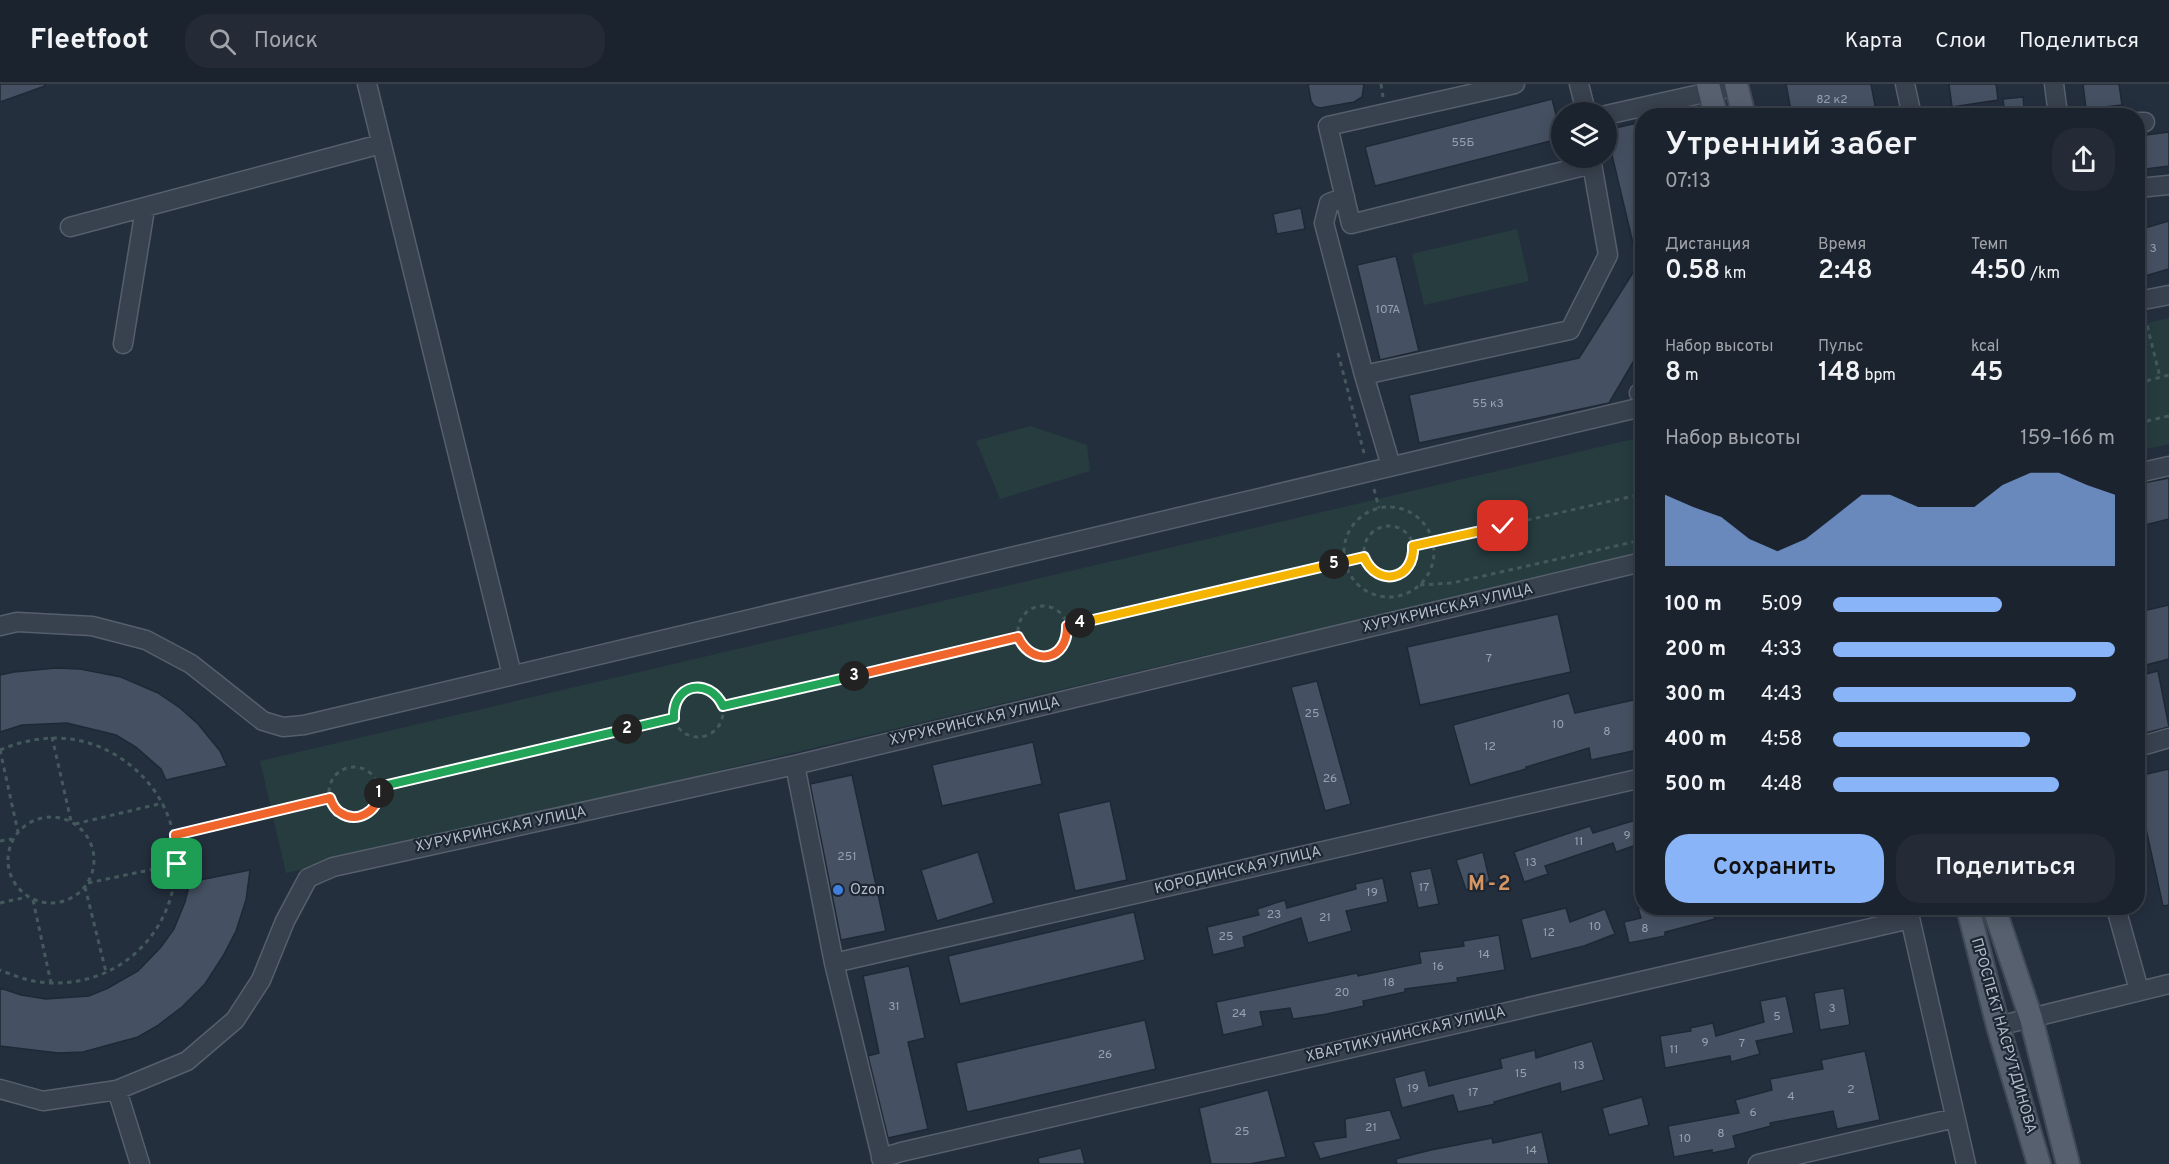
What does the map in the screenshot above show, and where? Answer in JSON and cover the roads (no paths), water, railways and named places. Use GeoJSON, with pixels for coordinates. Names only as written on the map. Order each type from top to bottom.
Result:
{"type":"FeatureCollection","features":[{"type":"Feature","properties":{"kind":"main road"},"geometry":{"type":"LineString","coordinates":[[1736,85],[1742,108]]}},
{"type":"Feature","properties":{"kind":"main road"},"geometry":{"type":"LineString","coordinates":[[1708,87],[1714,108]]}},
{"type":"Feature","properties":{"kind":"main road","name":"ПРОСПЕКТ НАСРУТДИНОВА"},"geometry":{"type":"LineString","coordinates":[[1970,915],[1998,1026],[2039,1164]]}},
{"type":"Feature","properties":{"kind":"main road","name":"ПРОСПЕКТ НАСРУТДИНОВА"},"geometry":{"type":"LineString","coordinates":[[1996,915],[2031,1018],[2068,1164]]}},
{"type":"Feature","properties":{"kind":"street"},"geometry":{"type":"LineString","coordinates":[[367,84],[512,675]]}},
{"type":"Feature","properties":{"kind":"street"},"geometry":{"type":"LineString","coordinates":[[1515,84],[1328,126],[1351,224],[1564,168]]}},
{"type":"Feature","properties":{"kind":"street"},"geometry":{"type":"LineString","coordinates":[[1579,84],[1584,102]]}},
{"type":"Feature","properties":{"kind":"street"},"geometry":{"type":"LineString","coordinates":[[1905,84],[1910,108]]}},
{"type":"Feature","properties":{"kind":"street"},"geometry":{"type":"LineString","coordinates":[[2054,84],[2057,108]]}},
{"type":"Feature","properties":{"kind":"street"},"geometry":{"type":"LineString","coordinates":[[1677,107],[1708,87],[1736,85]]}},
{"type":"Feature","properties":{"kind":"street"},"geometry":{"type":"LineString","coordinates":[[1617,114],[1635,112]]}},
{"type":"Feature","properties":{"kind":"street"},"geometry":{"type":"LineString","coordinates":[[70,227],[145,209],[381,144]]}},
{"type":"Feature","properties":{"kind":"street"},"geometry":{"type":"LineString","coordinates":[[1364,375],[1569,330],[1608,255],[1592,168]]}},
{"type":"Feature","properties":{"kind":"street"},"geometry":{"type":"LineString","coordinates":[[2145,187],[2169,185]]}},
{"type":"Feature","properties":{"kind":"street"},"geometry":{"type":"LineString","coordinates":[[1345,196],[1329,203],[1324,222],[1364,375],[1391,466]]}},
{"type":"Feature","properties":{"kind":"street"},"geometry":{"type":"LineString","coordinates":[[123,344],[145,209]]}},
{"type":"Feature","properties":{"kind":"street"},"geometry":{"type":"LineString","coordinates":[[2145,300],[2169,295]]}},
{"type":"Feature","properties":{"kind":"street"},"geometry":{"type":"LineString","coordinates":[[0,626],[17,622],[92,626],[146,640],[191,664],[264,721],[283,727],[304,725],[1391,466],[1635,399]]}},
{"type":"Feature","properties":{"kind":"street"},"geometry":{"type":"LineString","coordinates":[[2145,471],[2169,466]]}},
{"type":"Feature","properties":{"kind":"street","name":"ХУРУКРИНСКАЯ УЛИЦА"},"geometry":{"type":"LineString","coordinates":[[117,1090],[187,1061],[235,1020],[261,980],[285,921],[308,878],[333,867],[795,765],[1635,564]]}},
{"type":"Feature","properties":{"kind":"street"},"geometry":{"type":"LineString","coordinates":[[2145,745],[2169,738]]}},
{"type":"Feature","properties":{"kind":"street"},"geometry":{"type":"LineString","coordinates":[[795,765],[834,963],[882,1161]]}},
{"type":"Feature","properties":{"kind":"street","name":"КОРОДИНСКАЯ УЛИЦА"},"geometry":{"type":"LineString","coordinates":[[834,963],[1635,780]]}},
{"type":"Feature","properties":{"kind":"street","name":"ХВАРТИКУНИНСКАЯ УЛИЦА"},"geometry":{"type":"LineString","coordinates":[[882,1161],[901,1152],[1901,915]]}},
{"type":"Feature","properties":{"kind":"street"},"geometry":{"type":"LineString","coordinates":[[1909,915],[1966,1164]]}},
{"type":"Feature","properties":{"kind":"street"},"geometry":{"type":"LineString","coordinates":[[2118,915],[2139,990]]}},
{"type":"Feature","properties":{"kind":"street"},"geometry":{"type":"LineString","coordinates":[[1998,1026],[2169,984]]}},
{"type":"Feature","properties":{"kind":"street"},"geometry":{"type":"LineString","coordinates":[[0,1089],[43,1101],[117,1090],[140,1164]]}},
{"type":"Feature","properties":{"kind":"street"},"geometry":{"type":"LineString","coordinates":[[1758,1164],[1955,1118]]}},
{"type":"Feature","properties":{"kind":"place","name":"Ozon"},"geometry":{"type":"Point","coordinates":[838,890]}},
{"type":"Feature","properties":{"kind":"district","name":"М-2"},"geometry":{"type":"Point","coordinates":[1490,884]}}]}
